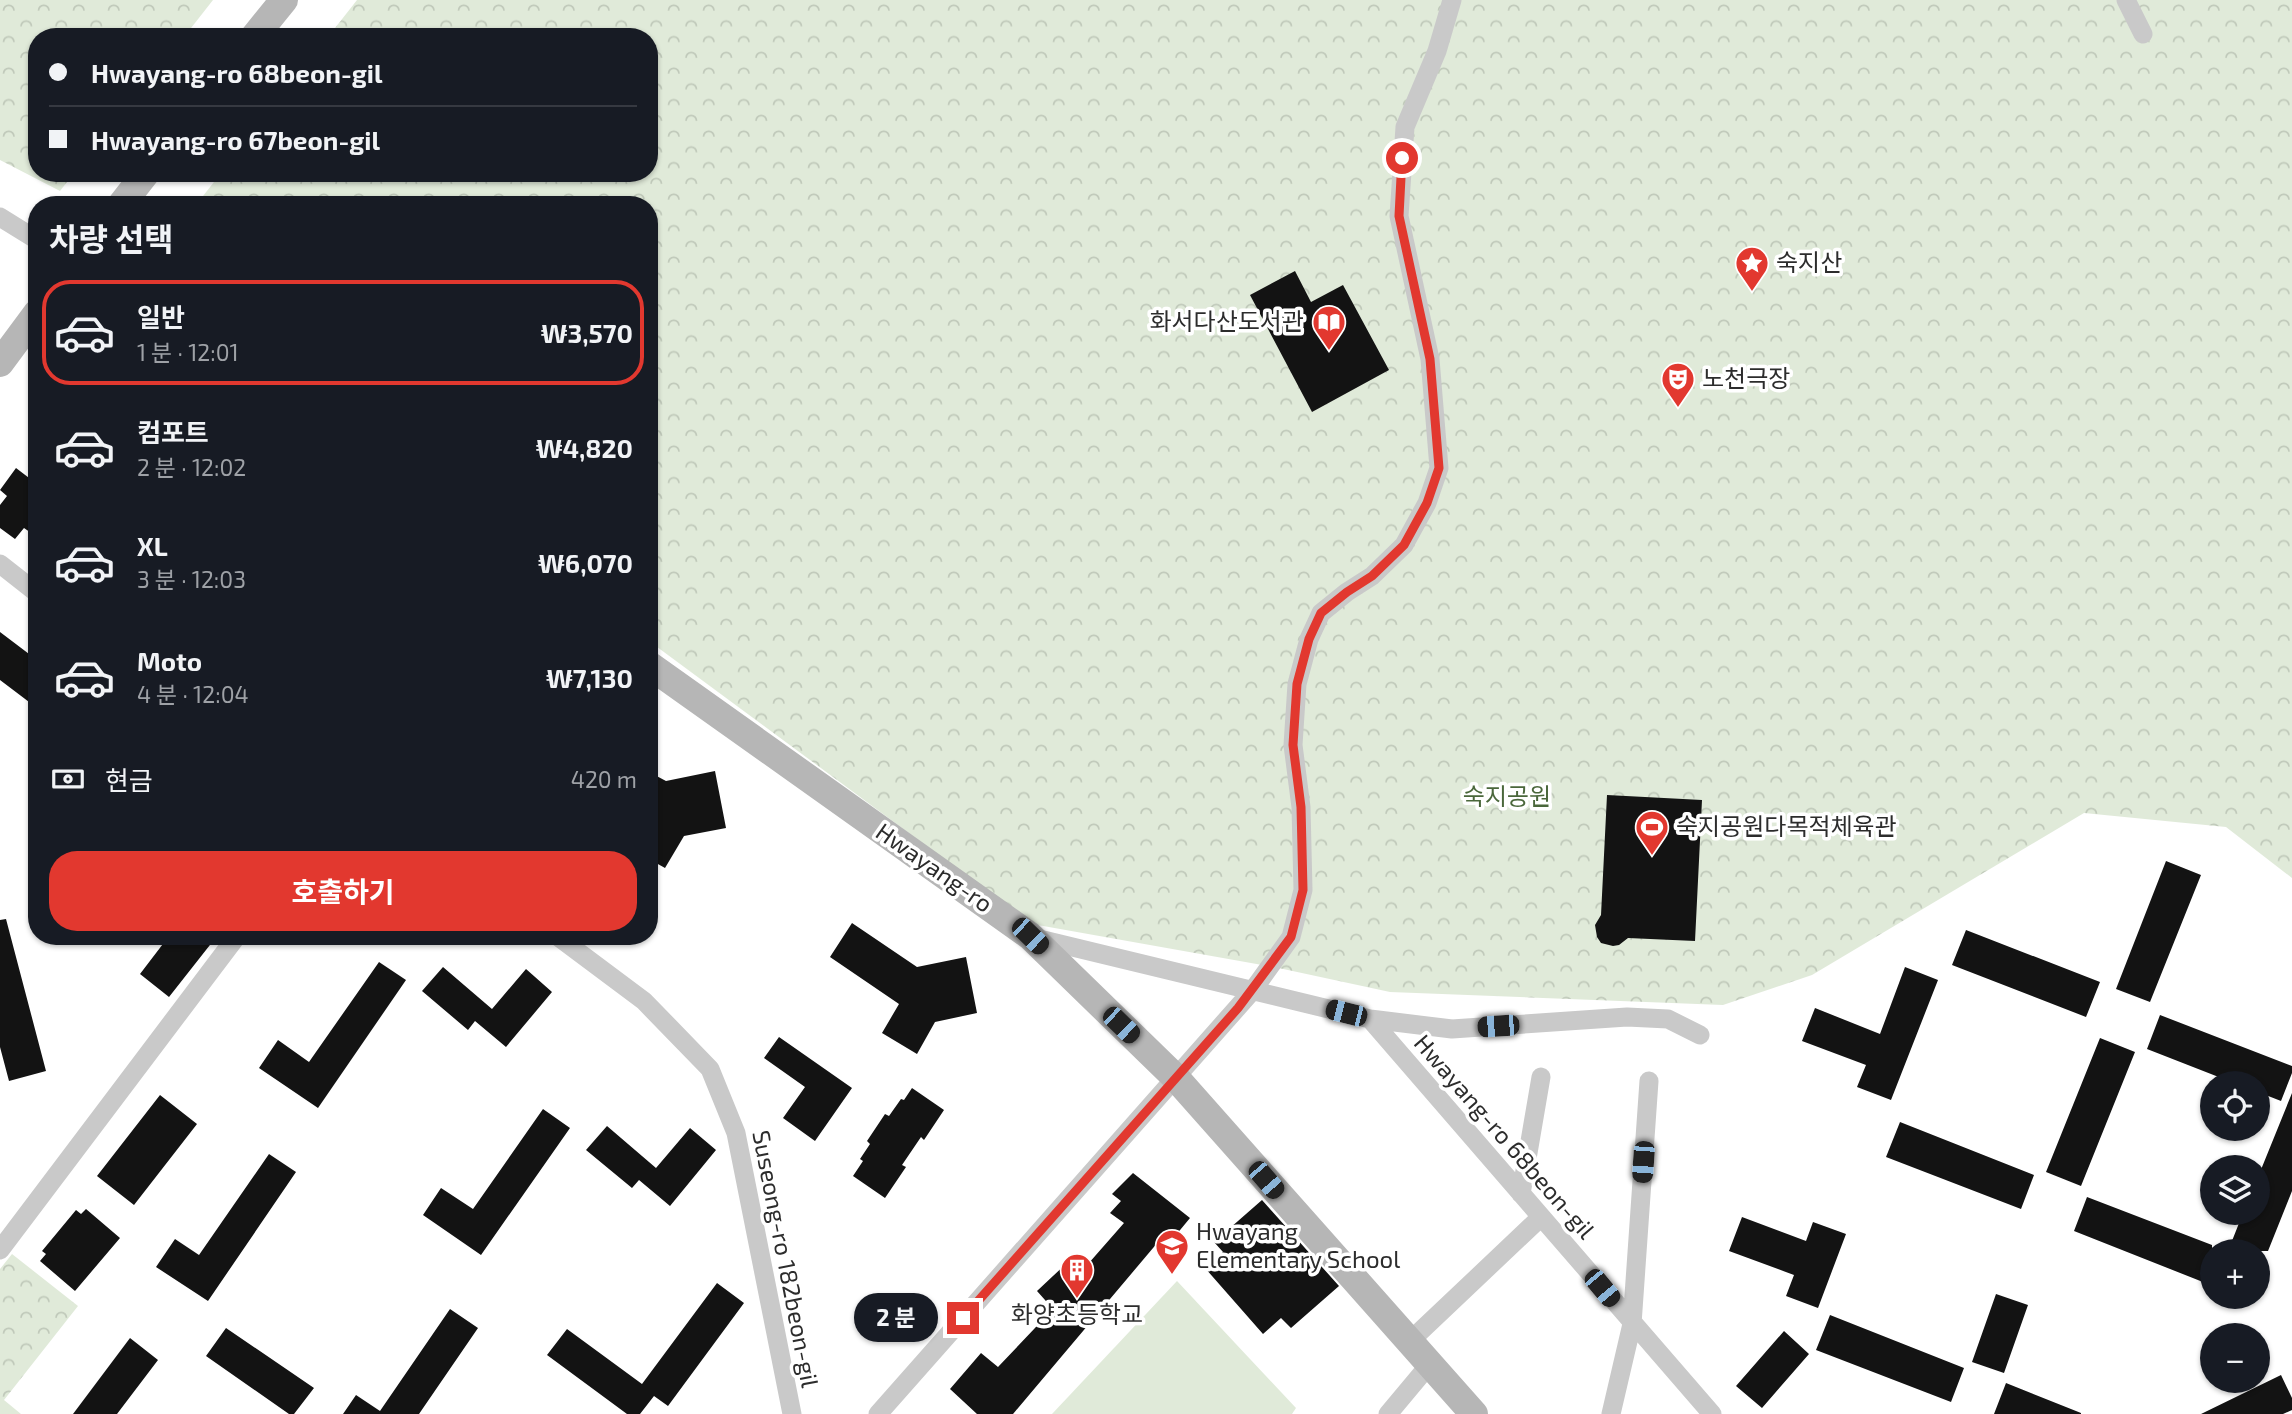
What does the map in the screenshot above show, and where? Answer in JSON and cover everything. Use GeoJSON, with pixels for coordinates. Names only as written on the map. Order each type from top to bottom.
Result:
{"type":"FeatureCollection","features":[{"type":"Feature","properties":{"kind":"street"},"geometry":{"type":"LineString","coordinates":[[261,28],[284,0]]}},
{"type":"Feature","properties":{"kind":"street"},"geometry":{"type":"LineString","coordinates":[[878,1414],[1253,990],[1291,937],[1303,890],[1301,807],[1293,745],[1297,684],[1309,639],[1321,613],[1372,576],[1404,545],[1427,503],[1439,468],[1430,359],[1399,216],[1405,127],[1437,51],[1452,0]]}},
{"type":"Feature","properties":{"kind":"street"},"geometry":{"type":"LineString","coordinates":[[2126,0],[2143,34]]}},
{"type":"Feature","properties":{"kind":"street"},"geometry":{"type":"LineString","coordinates":[[128,196],[139,182]]}},
{"type":"Feature","properties":{"kind":"street"},"geometry":{"type":"LineString","coordinates":[[0,218],[28,235]]}},
{"type":"Feature","properties":{"kind":"street"},"geometry":{"type":"LineString","coordinates":[[0,363],[28,325]]}},
{"type":"Feature","properties":{"kind":"street"},"geometry":{"type":"LineString","coordinates":[[0,564],[28,586]]}},
{"type":"Feature","properties":{"kind":"street","name":"Hwayang-ro"},"geometry":{"type":"LineString","coordinates":[[658,671],[1030,936],[1176,1078],[1474,1414]]}},
{"type":"Feature","properties":{"kind":"street","name":"Hwayang-ro 68beon-gil"},"geometry":{"type":"LineString","coordinates":[[1030,936],[1370,1019],[1452,1028],[1627,1017],[1668,1019],[1700,1035]]}},
{"type":"Feature","properties":{"kind":"street"},"geometry":{"type":"LineString","coordinates":[[0,1250],[230,945]]}},
{"type":"Feature","properties":{"kind":"street","name":"Suseong-ro 182beon-gil"},"geometry":{"type":"LineString","coordinates":[[569,945],[644,1001],[710,1069],[736,1133],[792,1414]]}},
{"type":"Feature","properties":{"kind":"street","name":"Hwayang-ro 68beon-gil"},"geometry":{"type":"LineString","coordinates":[[1370,1019],[1712,1414]]}},
{"type":"Feature","properties":{"kind":"street"},"geometry":{"type":"LineString","coordinates":[[1521,1194],[1541,1077]]}},
{"type":"Feature","properties":{"kind":"street"},"geometry":{"type":"LineString","coordinates":[[1611,1414],[1632,1324],[1649,1081]]}},
{"type":"Feature","properties":{"kind":"street"},"geometry":{"type":"LineString","coordinates":[[1409,1342],[1541,1217]]}},
{"type":"Feature","properties":{"kind":"street"},"geometry":{"type":"LineString","coordinates":[[1388,1414],[1429,1365]]}},
{"type":"Feature","properties":{"kind":"green space"},"geometry":{"type":"Polygon","coordinates":[[[0,0],[213,0],[191,28],[28,28],[28,174],[0,160],[0,0]]]}},
{"type":"Feature","properties":{"kind":"green space","name":"숙지공원"},"geometry":{"type":"Polygon","coordinates":[[[357,0],[2292,0],[2292,878],[2226,827],[2084,813],[1812,975],[1723,1005],[1390,992],[1274,967],[1032,924],[658,648],[658,196],[203,196],[214,182],[658,182],[658,28],[335,28],[357,0]]]}},
{"type":"Feature","properties":{"kind":"green space"},"geometry":{"type":"Polygon","coordinates":[[[43,182],[67,182],[60,191],[43,182]]]}},
{"type":"Feature","properties":{"kind":"green space"},"geometry":{"type":"Polygon","coordinates":[[[12,1254],[78,1306],[4,1400],[21,1414],[0,1414],[0,1269],[12,1254]]]}},
{"type":"Feature","properties":{"kind":"green space"},"geometry":{"type":"Polygon","coordinates":[[[1177,1281],[1296,1408],[1292,1414],[1052,1414],[1177,1281]]]}},
{"type":"Feature","properties":{"kind":"building","name":"화서다산도서관"},"geometry":{"type":"Polygon","coordinates":[[[1295,271],[1311,302],[1343,285],[1389,370],[1312,412],[1250,295],[1295,271]]]}},
{"type":"Feature","properties":{"kind":"building"},"geometry":{"type":"Polygon","coordinates":[[[16,468],[28,477],[28,531],[24,528],[15,539],[0,528],[0,505],[7,496],[0,490],[16,468]]]}},
{"type":"Feature","properties":{"kind":"building"},"geometry":{"type":"Polygon","coordinates":[[[0,632],[28,653],[28,701],[0,680],[0,632]]]}},
{"type":"Feature","properties":{"kind":"building"},"geometry":{"type":"Polygon","coordinates":[[[715,771],[726,828],[684,836],[665,868],[658,864],[658,777],[666,781],[715,771]]]}},
{"type":"Feature","properties":{"kind":"building","name":"숙지공원다목적체육관"},"geometry":{"type":"Polygon","coordinates":[[[1607,795],[1702,800],[1695,941],[1628,938],[1613,946],[1601,943],[1597,937],[1595,925],[1601,915],[1607,795]]]}},
{"type":"Feature","properties":{"kind":"building"},"geometry":{"type":"Polygon","coordinates":[[[2166,861],[2201,875],[2150,1002],[2116,989],[2166,861]]]}},
{"type":"Feature","properties":{"kind":"building"},"geometry":{"type":"Polygon","coordinates":[[[6,919],[46,1071],[9,1081],[0,1047],[0,920],[6,919]]]}},
{"type":"Feature","properties":{"kind":"building"},"geometry":{"type":"Polygon","coordinates":[[[852,923],[917,967],[966,957],[977,1013],[935,1022],[917,1054],[882,1033],[899,1004],[830,957],[852,923]]]}},
{"type":"Feature","properties":{"kind":"building"},"geometry":{"type":"Polygon","coordinates":[[[1966,930],[2100,982],[2086,1017],[1952,965],[1966,930]]]}},
{"type":"Feature","properties":{"kind":"building"},"geometry":{"type":"Polygon","coordinates":[[[162,945],[210,945],[169,997],[140,974],[162,945]]]}},
{"type":"Feature","properties":{"kind":"building"},"geometry":{"type":"Polygon","coordinates":[[[379,962],[406,980],[318,1108],[259,1068],[278,1040],[309,1062],[379,962]]]}},
{"type":"Feature","properties":{"kind":"building"},"geometry":{"type":"Polygon","coordinates":[[[443,967],[492,1009],[526,969],[552,992],[506,1047],[475,1021],[468,1030],[422,991],[443,967]]]}},
{"type":"Feature","properties":{"kind":"building"},"geometry":{"type":"Polygon","coordinates":[[[1905,967],[1938,980],[1891,1100],[1857,1087],[1866,1065],[1802,1041],[1815,1008],[1880,1034],[1905,967]]]}},
{"type":"Feature","properties":{"kind":"building"},"geometry":{"type":"Polygon","coordinates":[[[2160,1015],[2292,1066],[2292,1073],[2281,1101],[2270,1097],[2270,1071],[2203,1071],[2147,1049],[2160,1015]]]}},
{"type":"Feature","properties":{"kind":"building"},"geometry":{"type":"Polygon","coordinates":[[[779,1037],[852,1088],[815,1141],[783,1118],[805,1087],[764,1058],[779,1037]]]}},
{"type":"Feature","properties":{"kind":"building"},"geometry":{"type":"Polygon","coordinates":[[[2100,1038],[2135,1052],[2081,1186],[2046,1172],[2100,1038]]]}},
{"type":"Feature","properties":{"kind":"building"},"geometry":{"type":"Polygon","coordinates":[[[912,1088],[944,1110],[924,1140],[921,1137],[902,1165],[906,1167],[885,1198],[853,1176],[870,1144],[867,1141],[885,1114],[889,1116],[912,1088]]]}},
{"type":"Feature","properties":{"kind":"building"},"geometry":{"type":"Polygon","coordinates":[[[2292,1093],[2292,1191],[2270,1246],[2270,1239],[2233,1239],[2238,1225],[2270,1225],[2270,1155],[2267,1155],[2292,1093]]]}},
{"type":"Feature","properties":{"kind":"building"},"geometry":{"type":"Polygon","coordinates":[[[160,1095],[197,1124],[134,1205],[97,1176],[160,1095]]]}},
{"type":"Feature","properties":{"kind":"building"},"geometry":{"type":"Polygon","coordinates":[[[543,1109],[570,1128],[481,1255],[423,1215],[441,1188],[473,1209],[543,1109]]]}},
{"type":"Feature","properties":{"kind":"building"},"geometry":{"type":"Polygon","coordinates":[[[1900,1122],[2034,1175],[2021,1209],[1886,1157],[1900,1122]]]}},
{"type":"Feature","properties":{"kind":"building"},"geometry":{"type":"Polygon","coordinates":[[[607,1126],[656,1168],[690,1128],[716,1150],[670,1206],[639,1180],[632,1188],[586,1150],[607,1126]]]}},
{"type":"Feature","properties":{"kind":"building"},"geometry":{"type":"Polygon","coordinates":[[[269,1154],[296,1172],[208,1301],[156,1267],[175,1239],[199,1255],[269,1154]]]}},
{"type":"Feature","properties":{"kind":"building","name":"화양초등학교"},"geometry":{"type":"Polygon","coordinates":[[[1133,1173],[1190,1218],[1171,1241],[1164,1235],[1013,1414],[977,1414],[950,1389],[981,1353],[998,1367],[1053,1309],[1037,1291],[1069,1261],[1081,1272],[1124,1223],[1110,1213],[1121,1201],[1112,1194],[1133,1173]]]}},
{"type":"Feature","properties":{"kind":"building"},"geometry":{"type":"Polygon","coordinates":[[[2087,1197],[2200,1240],[2200,1281],[2074,1231],[2087,1197]]]}},
{"type":"Feature","properties":{"kind":"building"},"geometry":{"type":"Polygon","coordinates":[[[1262,1200],[1339,1286],[1291,1328],[1281,1318],[1263,1334],[1205,1268],[1223,1252],[1214,1242],[1262,1200]]]}},
{"type":"Feature","properties":{"kind":"building"},"geometry":{"type":"Polygon","coordinates":[[[86,1209],[120,1238],[75,1291],[40,1261],[46,1254],[42,1251],[76,1210],[81,1214],[86,1209]]]}},
{"type":"Feature","properties":{"kind":"building"},"geometry":{"type":"Polygon","coordinates":[[[1742,1217],[1806,1241],[1813,1222],[1846,1234],[1818,1308],[1786,1296],[1794,1275],[1729,1251],[1742,1217]]]}},
{"type":"Feature","properties":{"kind":"building"},"geometry":{"type":"Polygon","coordinates":[[[717,1283],[744,1303],[668,1406],[654,1396],[640,1414],[627,1414],[547,1355],[567,1329],[642,1384],[717,1283]]]}},
{"type":"Feature","properties":{"kind":"building"},"geometry":{"type":"Polygon","coordinates":[[[1996,1294],[2028,1305],[2004,1373],[1972,1362],[1996,1294]]]}},
{"type":"Feature","properties":{"kind":"building"},"geometry":{"type":"Polygon","coordinates":[[[450,1309],[478,1328],[419,1414],[343,1414],[356,1395],[380,1411],[450,1309]]]}},
{"type":"Feature","properties":{"kind":"building"},"geometry":{"type":"Polygon","coordinates":[[[1830,1315],[1964,1368],[1951,1402],[1816,1350],[1830,1315]]]}},
{"type":"Feature","properties":{"kind":"building"},"geometry":{"type":"Polygon","coordinates":[[[226,1328],[314,1388],[294,1414],[289,1414],[206,1356],[226,1328]]]}},
{"type":"Feature","properties":{"kind":"building"},"geometry":{"type":"Polygon","coordinates":[[[1784,1331],[1809,1354],[1762,1408],[1736,1386],[1784,1331]]]}},
{"type":"Feature","properties":{"kind":"building"},"geometry":{"type":"Polygon","coordinates":[[[130,1338],[158,1360],[117,1414],[73,1414],[130,1338]]]}},
{"type":"Feature","properties":{"kind":"building"},"geometry":{"type":"Polygon","coordinates":[[[2281,1375],[2292,1398],[2292,1410],[2283,1414],[2201,1414],[2244,1393],[2270,1393],[2270,1380],[2281,1375]]]}},
{"type":"Feature","properties":{"kind":"building"},"geometry":{"type":"Polygon","coordinates":[[[2006,1383],[2081,1413],[2081,1414],[1994,1414],[2006,1383]]]}},
{"type":"Feature","properties":{"kind":"place","name":"숙지산"},"geometry":{"type":"Point","coordinates":[1752,293]}},
{"type":"Feature","properties":{"kind":"place","name":"화서다산도서관"},"geometry":{"type":"Point","coordinates":[1329,352]}},
{"type":"Feature","properties":{"kind":"place","name":"노천극장"},"geometry":{"type":"Point","coordinates":[1678,409]}},
{"type":"Feature","properties":{"kind":"place","name":"숙지공원다목적체육관"},"geometry":{"type":"Point","coordinates":[1652,857]}},
{"type":"Feature","properties":{"kind":"place","name":"Hwayang Elementary School"},"geometry":{"type":"Point","coordinates":[1172,1276]}},
{"type":"Feature","properties":{"kind":"place","name":"화양초등학교"},"geometry":{"type":"Point","coordinates":[1077,1300]}},
{"type":"Feature","properties":{"kind":"route"},"geometry":{"type":"LineString","coordinates":[[963,1318],[1238,1008],[1291,937],[1303,890],[1301,807],[1293,745],[1297,684],[1309,639],[1321,613],[1372,576],[1404,545],[1427,503],[1439,468],[1430,359],[1399,216],[1402,158]]}}]}
